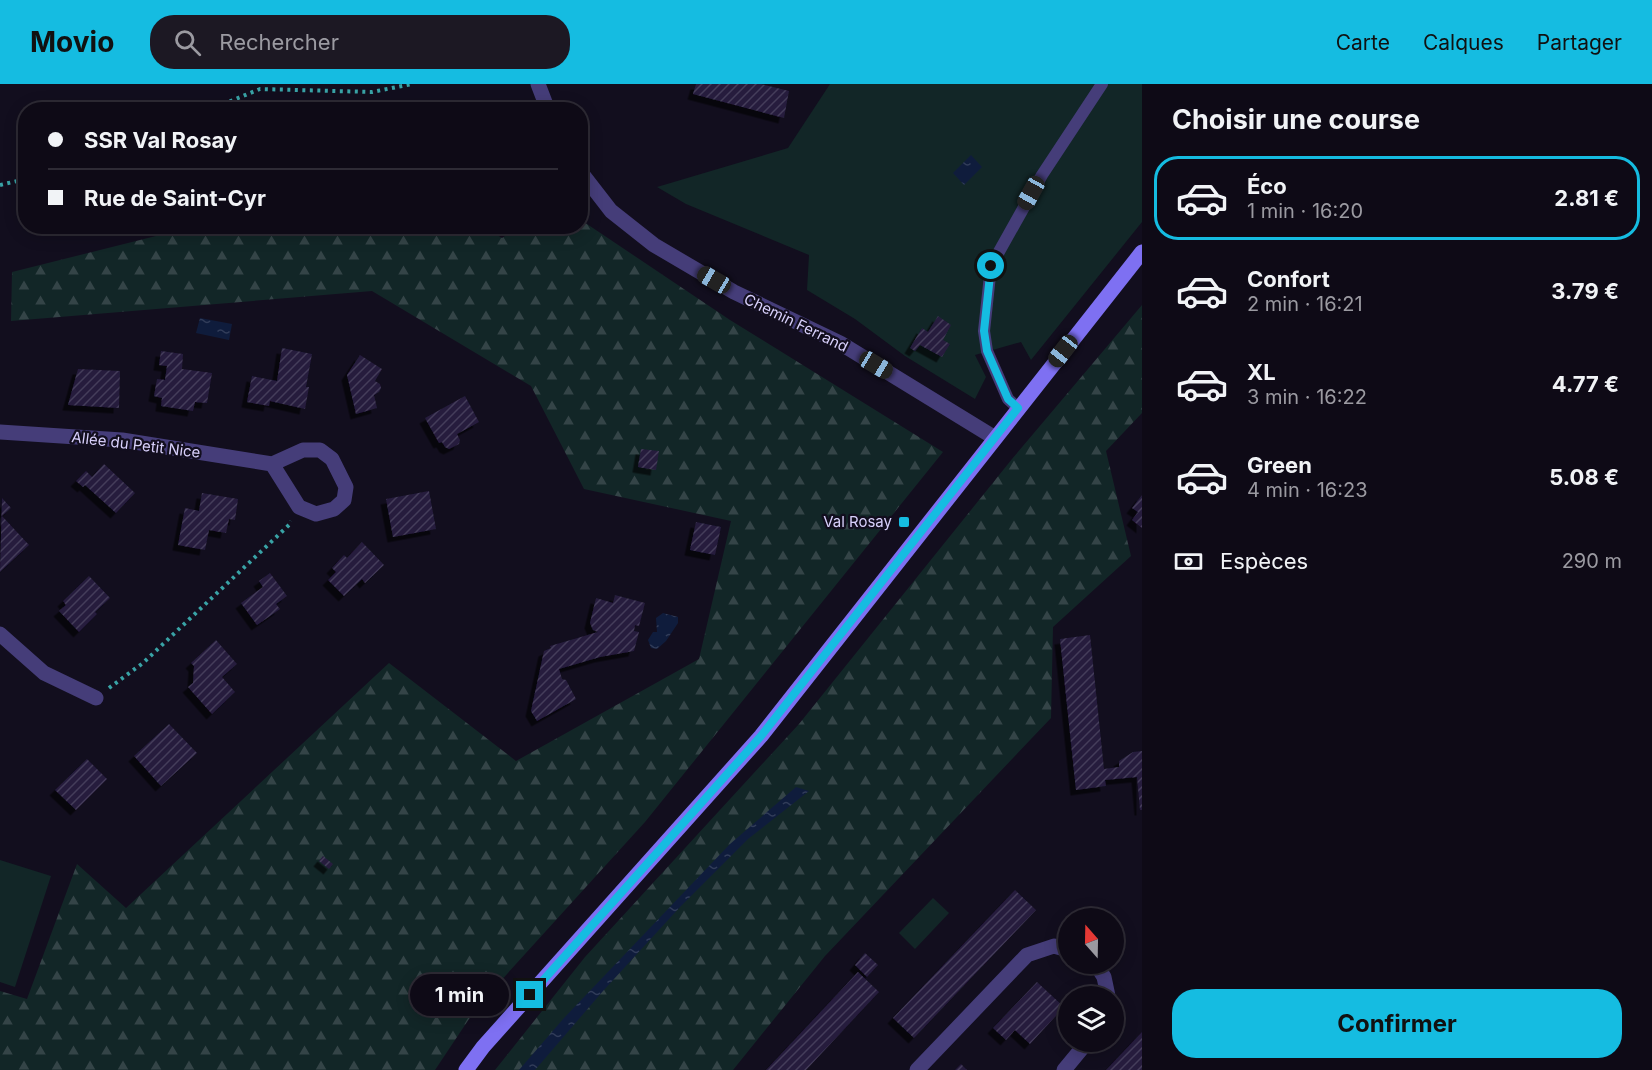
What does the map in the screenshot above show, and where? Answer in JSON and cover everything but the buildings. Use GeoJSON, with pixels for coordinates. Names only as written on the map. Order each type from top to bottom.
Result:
{"type":"FeatureCollection","features":[{"type":"Feature","properties":{"kind":"main road"},"geometry":{"type":"LineString","coordinates":[[466,1070],[483,1047],[761,736],[1142,252]]}},
{"type":"Feature","properties":{"kind":"street"},"geometry":{"type":"LineString","coordinates":[[538,84],[545,102]]}},
{"type":"Feature","properties":{"kind":"street","name":"Chemin Ferrand"},"geometry":{"type":"LineString","coordinates":[[588,181],[611,211],[654,245],[734,292],[840,343],[995,438]]}},
{"type":"Feature","properties":{"kind":"street","name":"Allée du Petit Nice"},"geometry":{"type":"LineString","coordinates":[[0,432],[122,440],[272,464]]}},
{"type":"Feature","properties":{"kind":"street"},"geometry":{"type":"LineString","coordinates":[[303,450],[320,450],[332,459],[346,487],[344,500],[334,509],[316,514],[299,507],[272,464],[303,450]]}},
{"type":"Feature","properties":{"kind":"street"},"geometry":{"type":"LineString","coordinates":[[0,634],[44,673],[96,698]]}},
{"type":"Feature","properties":{"kind":"street"},"geometry":{"type":"LineString","coordinates":[[918,1070],[1027,955],[1054,946],[1058,947]]}},
{"type":"Feature","properties":{"kind":"street"},"geometry":{"type":"LineString","coordinates":[[1064,1070],[1079,1052]]}},
{"type":"Feature","properties":{"kind":"lane"},"geometry":{"type":"LineString","coordinates":[[1018,408],[1008,399],[987,351],[984,331],[991,266],[1042,175],[1102,84]]}},
{"type":"Feature","properties":{"kind":"path"},"geometry":{"type":"LineString","coordinates":[[228,102],[260,89],[372,92],[412,84]]}},
{"type":"Feature","properties":{"kind":"path"},"geometry":{"type":"LineString","coordinates":[[0,185],[18,181]]}},
{"type":"Feature","properties":{"kind":"path"},"geometry":{"type":"LineString","coordinates":[[96,698],[143,663],[289,525],[299,507]]}},
{"type":"Feature","properties":{"kind":"green space"},"geometry":{"type":"Polygon","coordinates":[[[830,84],[1142,84],[1142,222],[1031,360],[1021,342],[975,355],[986,377],[975,399],[905,356],[855,319],[807,290],[809,255],[686,204],[657,187],[788,148],[830,84]]]}},
{"type":"Feature","properties":{"kind":"green space"},"geometry":{"type":"Polygon","coordinates":[[[588,225],[730,320],[943,452],[645,822],[477,1007],[435,1070],[0,1070],[0,991],[27,999],[77,864],[126,908],[389,663],[516,761],[699,659],[731,521],[584,489],[531,386],[372,291],[11,321],[12,272],[164,234],[495,234],[502,238],[508,234],[588,234],[588,225]]]}},
{"type":"Feature","properties":{"kind":"green space"},"geometry":{"type":"Polygon","coordinates":[[[1142,305],[1142,413],[1106,451],[1131,556],[1053,627],[1051,718],[825,956],[733,1070],[495,1070],[585,957],[799,724],[1012,459],[1142,305]]]}},
{"type":"Feature","properties":{"kind":"green space"},"geometry":{"type":"Polygon","coordinates":[[[0,860],[51,876],[15,987],[0,982],[0,860]]]}},
{"type":"Feature","properties":{"kind":"green space"},"geometry":{"type":"Polygon","coordinates":[[[933,898],[949,913],[915,949],[899,933],[933,898]]]}},
{"type":"Feature","properties":{"kind":"water"},"geometry":{"type":"Polygon","coordinates":[[[971,155],[982,167],[964,185],[953,173],[971,155]]]}},
{"type":"Feature","properties":{"kind":"water"},"geometry":{"type":"Polygon","coordinates":[[[200,318],[232,324],[229,340],[196,333],[200,318]]]}},
{"type":"Feature","properties":{"kind":"water"},"geometry":{"type":"Polygon","coordinates":[[[663,613],[678,617],[678,623],[666,641],[657,649],[651,648],[648,640],[653,632],[657,632],[656,618],[663,613]]]}},
{"type":"Feature","properties":{"kind":"water"},"geometry":{"type":"Polygon","coordinates":[[[796,787],[809,791],[748,839],[680,907],[535,1070],[519,1070],[564,1018],[730,844],[796,787]]]}},
{"type":"Feature","properties":{"kind":"place","name":"Val Rosay"},"geometry":{"type":"Point","coordinates":[904,522]}},
{"type":"Feature","properties":{"kind":"route"},"geometry":{"type":"LineString","coordinates":[[530,995],[761,736],[1018,408],[1008,399],[987,351],[984,331],[991,266]]}}]}
